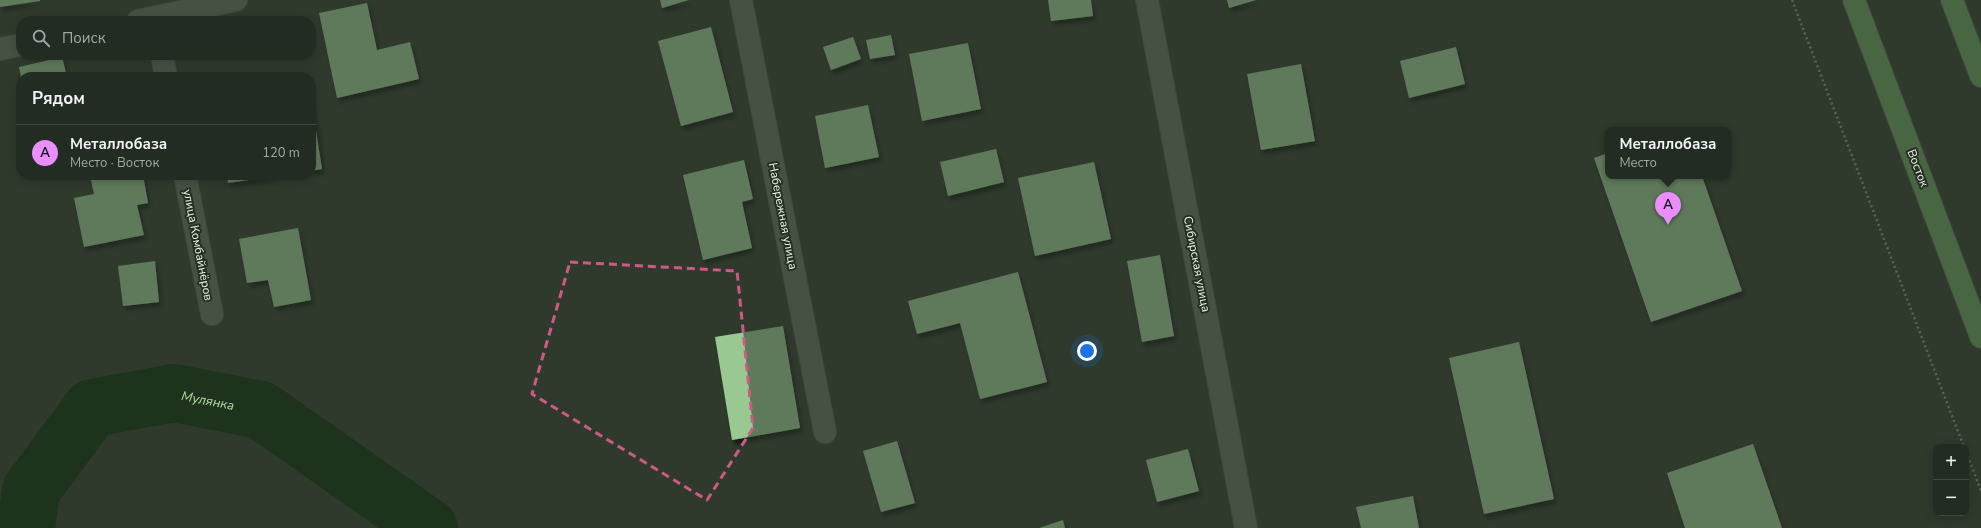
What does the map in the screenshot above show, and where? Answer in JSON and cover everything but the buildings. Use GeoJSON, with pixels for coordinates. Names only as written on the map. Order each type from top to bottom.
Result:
{"type":"FeatureCollection","features":[{"type":"Feature","properties":{"kind":"highway","name":"Восток"},"geometry":{"type":"LineString","coordinates":[[1854,0],[1981,337]]}},
{"type":"Feature","properties":{"kind":"highway"},"geometry":{"type":"LineString","coordinates":[[1952,0],[1981,76]]}},
{"type":"Feature","properties":{"kind":"street"},"geometry":{"type":"LineString","coordinates":[[167,16],[236,0]]}},
{"type":"Feature","properties":{"kind":"street","name":"Набережная улица"},"geometry":{"type":"LineString","coordinates":[[741,0],[825,432]]}},
{"type":"Feature","properties":{"kind":"street","name":"Сибирская улица"},"geometry":{"type":"LineString","coordinates":[[1147,0],[1246,528]]}},
{"type":"Feature","properties":{"kind":"street"},"geometry":{"type":"LineString","coordinates":[[0,49],[16,46]]}},
{"type":"Feature","properties":{"kind":"street"},"geometry":{"type":"LineString","coordinates":[[163,60],[165,72]]}},
{"type":"Feature","properties":{"kind":"street","name":"улица Комбайнёров"},"geometry":{"type":"LineString","coordinates":[[186,180],[212,314]]}},
{"type":"Feature","properties":{"kind":"path"},"geometry":{"type":"LineString","coordinates":[[1792,0],[1963,444]]}},
{"type":"Feature","properties":{"kind":"path"},"geometry":{"type":"LineString","coordinates":[[1969,459],[1981,491]]}},
{"type":"Feature","properties":{"kind":"highlighted area"},"geometry":{"type":"Polygon","coordinates":[[[570,262],[737,271],[753,428],[707,500],[532,394],[570,262]]]}},
{"type":"Feature","properties":{"kind":"waterway","name":"Мулянка"},"geometry":{"type":"LineString","coordinates":[[26,528],[31,490],[92,408],[174,393],[261,410],[429,528]]}},
{"type":"Feature","properties":{"kind":"place","name":"Металлобаза"},"geometry":{"type":"Point","coordinates":[1668,225]}}]}
